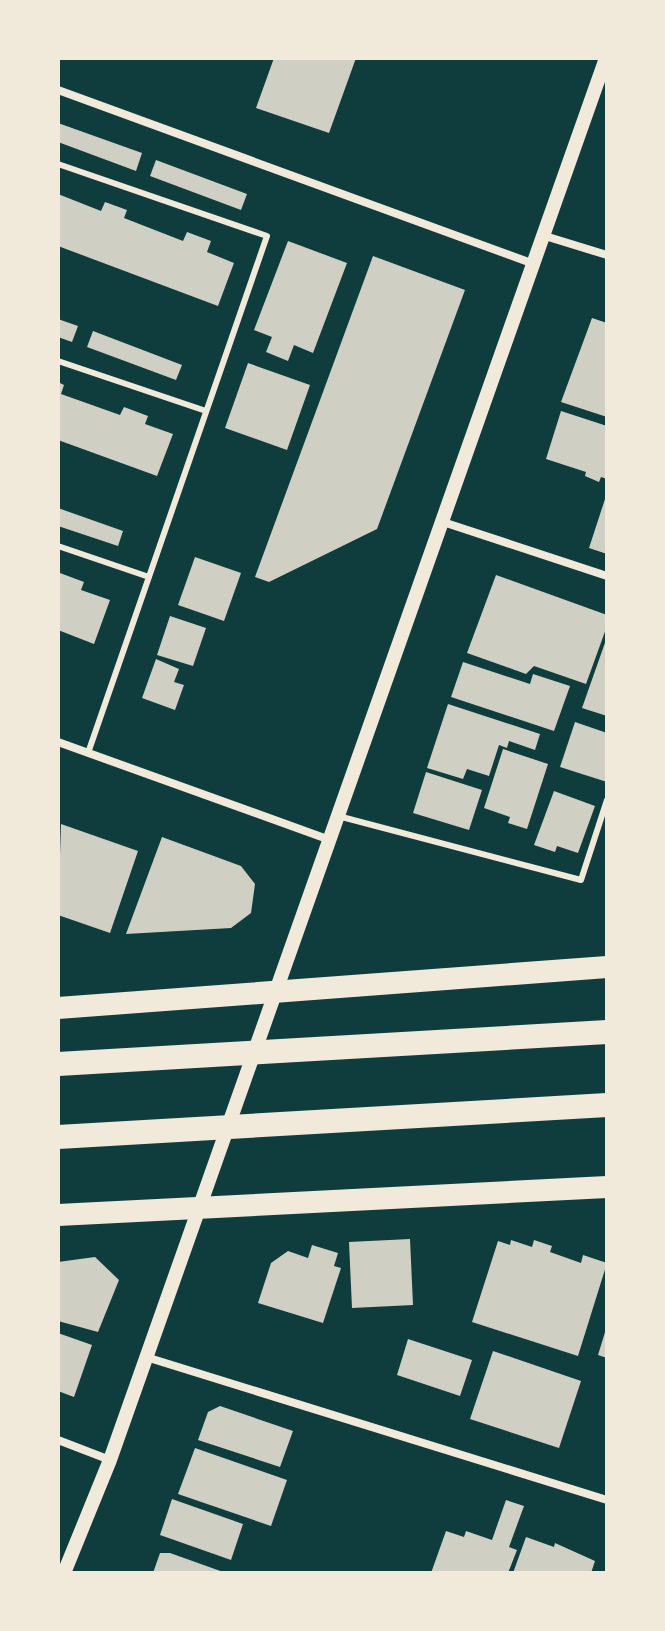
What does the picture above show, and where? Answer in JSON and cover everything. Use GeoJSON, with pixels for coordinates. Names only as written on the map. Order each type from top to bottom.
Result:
{"type":"FeatureCollection","features":[{"type":"Feature","properties":{"kind":"highway"},"geometry":{"type":"LineString","coordinates":[[58,1008],[607,967]]}},
{"type":"Feature","properties":{"kind":"highway"},"geometry":{"type":"LineString","coordinates":[[58,1064],[607,1032]]}},
{"type":"Feature","properties":{"kind":"highway"},"geometry":{"type":"LineString","coordinates":[[58,1137],[607,1105]]}},
{"type":"Feature","properties":{"kind":"highway"},"geometry":{"type":"LineString","coordinates":[[58,1215],[607,1187]]}},
{"type":"Feature","properties":{"kind":"street"},"geometry":{"type":"LineString","coordinates":[[64,1573],[110,1460],[606,58]]}},
{"type":"Feature","properties":{"kind":"street"},"geometry":{"type":"LineString","coordinates":[[58,90],[534,264]]}},
{"type":"Feature","properties":{"kind":"street"},"geometry":{"type":"LineString","coordinates":[[545,236],[607,255]]}},
{"type":"Feature","properties":{"kind":"street"},"geometry":{"type":"LineString","coordinates":[[443,522],[607,576]]}},
{"type":"Feature","properties":{"kind":"street"},"geometry":{"type":"LineString","coordinates":[[58,742],[330,840]]}},
{"type":"Feature","properties":{"kind":"street"},"geometry":{"type":"LineString","coordinates":[[146,1357],[607,1500]]}},
{"type":"Feature","properties":{"kind":"street"},"geometry":{"type":"LineString","coordinates":[[58,1440],[110,1460]]}},
{"type":"Feature","properties":{"kind":"lane"},"geometry":{"type":"LineString","coordinates":[[58,164],[267,236],[88,753]]}},
{"type":"Feature","properties":{"kind":"lane"},"geometry":{"type":"LineString","coordinates":[[58,361],[206,411]]}},
{"type":"Feature","properties":{"kind":"lane"},"geometry":{"type":"LineString","coordinates":[[58,546],[149,577]]}},
{"type":"Feature","properties":{"kind":"lane"},"geometry":{"type":"LineString","coordinates":[[338,816],[581,880],[607,800]]}},
{"type":"Feature","properties":{"kind":"building"},"geometry":{"type":"Polygon","coordinates":[[[274,58],[356,58],[329,133],[256,108],[274,58]]]}},
{"type":"Feature","properties":{"kind":"building"},"geometry":{"type":"Polygon","coordinates":[[[58,123],[142,153],[136,171],[58,142],[58,123]]]}},
{"type":"Feature","properties":{"kind":"building"},"geometry":{"type":"Polygon","coordinates":[[[156,160],[247,194],[241,210],[150,176],[156,160]]]}},
{"type":"Feature","properties":{"kind":"building"},"geometry":{"type":"Polygon","coordinates":[[[58,194],[101,211],[105,202],[127,210],[124,218],[183,241],[187,232],[211,241],[207,252],[234,263],[218,306],[58,246],[58,194]]]}},
{"type":"Feature","properties":{"kind":"building"},"geometry":{"type":"Polygon","coordinates":[[[288,241],[347,263],[313,353],[294,345],[288,361],[266,352],[272,337],[254,330],[288,241]]]}},
{"type":"Feature","properties":{"kind":"building"},"geometry":{"type":"Polygon","coordinates":[[[373,256],[465,290],[377,529],[269,582],[255,577],[373,256]]]}},
{"type":"Feature","properties":{"kind":"building"},"geometry":{"type":"Polygon","coordinates":[[[592,318],[607,323],[607,417],[561,402],[592,318]]]}},
{"type":"Feature","properties":{"kind":"building"},"geometry":{"type":"Polygon","coordinates":[[[58,319],[78,326],[72,342],[58,337],[58,319]]]}},
{"type":"Feature","properties":{"kind":"building"},"geometry":{"type":"Polygon","coordinates":[[[93,331],[182,365],[176,380],[87,347],[93,331]]]}},
{"type":"Feature","properties":{"kind":"building"},"geometry":{"type":"Polygon","coordinates":[[[248,363],[310,385],[287,450],[225,428],[248,363]]]}},
{"type":"Feature","properties":{"kind":"building"},"geometry":{"type":"Polygon","coordinates":[[[58,382],[64,385],[61,394],[120,415],[124,407],[148,416],[145,424],[173,434],[157,476],[58,440],[58,382]]]}},
{"type":"Feature","properties":{"kind":"building"},"geometry":{"type":"Polygon","coordinates":[[[561,411],[607,426],[607,479],[601,477],[599,482],[585,476],[586,472],[546,459],[561,411]]]}},
{"type":"Feature","properties":{"kind":"building"},"geometry":{"type":"Polygon","coordinates":[[[607,496],[607,554],[589,548],[607,496]]]}},
{"type":"Feature","properties":{"kind":"building"},"geometry":{"type":"Polygon","coordinates":[[[58,508],[123,531],[118,546],[58,526],[58,508]]]}},
{"type":"Feature","properties":{"kind":"building"},"geometry":{"type":"Polygon","coordinates":[[[195,557],[241,573],[224,621],[178,605],[195,557]]]}},
{"type":"Feature","properties":{"kind":"building"},"geometry":{"type":"Polygon","coordinates":[[[60,573],[84,582],[81,590],[110,600],[94,644],[58,630],[60,573]]]}},
{"type":"Feature","properties":{"kind":"building"},"geometry":{"type":"Polygon","coordinates":[[[496,575],[607,615],[607,626],[586,684],[534,666],[526,674],[467,653],[496,575]]]}},
{"type":"Feature","properties":{"kind":"building"},"geometry":{"type":"Polygon","coordinates":[[[170,616],[206,628],[193,666],[157,655],[170,616]]]}},
{"type":"Feature","properties":{"kind":"building"},"geometry":{"type":"Polygon","coordinates":[[[607,637],[607,716],[582,708],[607,637]]]}},
{"type":"Feature","properties":{"kind":"building"},"geometry":{"type":"Polygon","coordinates":[[[156,659],[179,669],[174,682],[184,685],[175,710],[142,698],[156,659]]]}},
{"type":"Feature","properties":{"kind":"building"},"geometry":{"type":"Polygon","coordinates":[[[463,662],[530,684],[533,674],[570,686],[554,731],[451,697],[463,662]]]}},
{"type":"Feature","properties":{"kind":"building"},"geometry":{"type":"Polygon","coordinates":[[[448,704],[540,734],[535,750],[509,741],[507,748],[499,745],[489,776],[467,769],[463,779],[427,768],[448,704]]]}},
{"type":"Feature","properties":{"kind":"building"},"geometry":{"type":"Polygon","coordinates":[[[575,722],[607,733],[607,782],[560,767],[575,722]]]}},
{"type":"Feature","properties":{"kind":"building"},"geometry":{"type":"Polygon","coordinates":[[[503,749],[548,764],[527,829],[508,823],[510,817],[484,808],[503,749]]]}},
{"type":"Feature","properties":{"kind":"building"},"geometry":{"type":"Polygon","coordinates":[[[426,772],[482,790],[469,830],[413,813],[426,772]]]}},
{"type":"Feature","properties":{"kind":"building"},"geometry":{"type":"Polygon","coordinates":[[[554,791],[595,806],[578,853],[557,846],[555,852],[534,845],[554,791]]]}},
{"type":"Feature","properties":{"kind":"building"},"geometry":{"type":"Polygon","coordinates":[[[61,824],[138,851],[110,933],[58,915],[61,824]]]}},
{"type":"Feature","properties":{"kind":"building"},"geometry":{"type":"Polygon","coordinates":[[[162,837],[241,866],[255,884],[251,913],[231,928],[126,934],[162,837]]]}},
{"type":"Feature","properties":{"kind":"building"},"geometry":{"type":"Polygon","coordinates":[[[410,1239],[413,1305],[352,1308],[349,1242],[410,1239]]]}},
{"type":"Feature","properties":{"kind":"building"},"geometry":{"type":"Polygon","coordinates":[[[511,1240],[532,1247],[534,1240],[552,1246],[550,1252],[581,1263],[583,1255],[607,1263],[578,1356],[472,1322],[498,1241],[510,1245],[511,1240]]]}},
{"type":"Feature","properties":{"kind":"building"},"geometry":{"type":"Polygon","coordinates":[[[312,1245],[338,1253],[334,1266],[341,1268],[323,1323],[258,1303],[271,1263],[288,1251],[308,1258],[312,1245]]]}},
{"type":"Feature","properties":{"kind":"building"},"geometry":{"type":"Polygon","coordinates":[[[95,1257],[119,1280],[98,1332],[58,1321],[58,1262],[95,1257]]]}},
{"type":"Feature","properties":{"kind":"building"},"geometry":{"type":"Polygon","coordinates":[[[607,1330],[607,1358],[598,1355],[607,1330]]]}},
{"type":"Feature","properties":{"kind":"building"},"geometry":{"type":"Polygon","coordinates":[[[58,1333],[92,1345],[74,1397],[58,1391],[58,1333]]]}},
{"type":"Feature","properties":{"kind":"building"},"geometry":{"type":"Polygon","coordinates":[[[408,1339],[472,1360],[460,1396],[397,1375],[408,1339]]]}},
{"type":"Feature","properties":{"kind":"building"},"geometry":{"type":"Polygon","coordinates":[[[493,1351],[581,1381],[559,1448],[470,1419],[493,1351]]]}},
{"type":"Feature","properties":{"kind":"building"},"geometry":{"type":"Polygon","coordinates":[[[220,1406],[293,1431],[280,1467],[198,1440],[208,1412],[220,1406]]]}},
{"type":"Feature","properties":{"kind":"building"},"geometry":{"type":"Polygon","coordinates":[[[195,1448],[287,1480],[271,1526],[178,1494],[195,1448]]]}},
{"type":"Feature","properties":{"kind":"building"},"geometry":{"type":"Polygon","coordinates":[[[172,1499],[243,1524],[231,1560],[160,1535],[172,1499]]]}},
{"type":"Feature","properties":{"kind":"building"},"geometry":{"type":"Polygon","coordinates":[[[506,1500],[524,1506],[509,1547],[517,1550],[508,1573],[431,1573],[446,1531],[464,1537],[466,1531],[492,1540],[506,1500]]]}},
{"type":"Feature","properties":{"kind":"building"},"geometry":{"type":"Polygon","coordinates":[[[526,1537],[554,1547],[555,1543],[595,1561],[591,1573],[513,1573],[526,1537]]]}},
{"type":"Feature","properties":{"kind":"building"},"geometry":{"type":"Polygon","coordinates":[[[160,1553],[170,1553],[226,1573],[153,1573],[160,1553]]]}}]}
